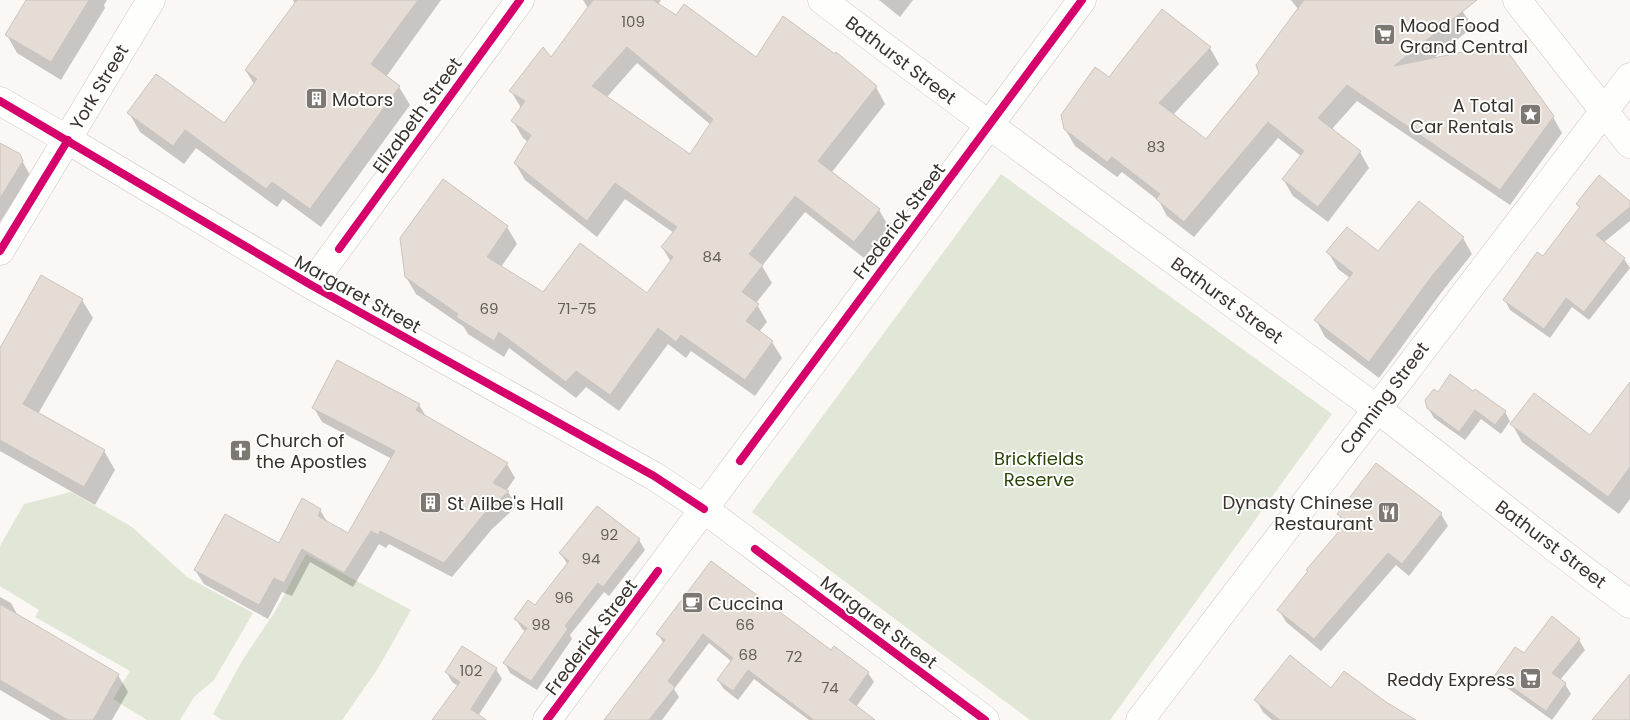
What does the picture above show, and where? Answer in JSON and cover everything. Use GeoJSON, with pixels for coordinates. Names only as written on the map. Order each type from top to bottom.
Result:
{"type":"FeatureCollection","features":[{"type":"Feature","properties":{"kind":"main road","name":"York Street"},"geometry":{"type":"LineString","coordinates":[[0,251],[151,0]]}},
{"type":"Feature","properties":{"kind":"main road","name":"Elizabeth Street"},"geometry":{"type":"LineString","coordinates":[[311,286],[520,0]]}},
{"type":"Feature","properties":{"kind":"main road","name":"Bathurst Street"},"geometry":{"type":"LineString","coordinates":[[822,0],[989,126],[1376,409],[1561,554],[1630,604]]}},
{"type":"Feature","properties":{"kind":"main road","name":"Frederick Street"},"geometry":{"type":"LineString","coordinates":[[548,720],[1082,0]]}},
{"type":"Feature","properties":{"kind":"main road"},"geometry":{"type":"LineString","coordinates":[[1516,0],[1630,144]]}},
{"type":"Feature","properties":{"kind":"main road","name":"Canning Street"},"geometry":{"type":"LineString","coordinates":[[1140,720],[1630,77]]}},
{"type":"Feature","properties":{"kind":"main road","name":"Margaret Street"},"geometry":{"type":"LineString","coordinates":[[0,101],[311,286],[654,476],[704,509],[985,720]]}},
{"type":"Feature","properties":{"kind":"green space","name":"Brickfields Reserve"},"geometry":{"type":"Polygon","coordinates":[[[1001,174],[1332,414],[1110,720],[1030,720],[752,512],[1001,174]]]}},
{"type":"Feature","properties":{"kind":"green space"},"geometry":{"type":"Polygon","coordinates":[[[71,492],[132,527],[187,577],[253,613],[214,680],[194,697],[180,720],[147,720],[113,699],[130,671],[35,617],[39,610],[0,586],[0,546],[24,504],[71,492]]]}},
{"type":"Feature","properties":{"kind":"green space"},"geometry":{"type":"Polygon","coordinates":[[[306,554],[411,610],[377,670],[342,720],[222,720],[213,714],[242,661],[276,610],[306,554]]]}},
{"type":"Feature","properties":{"kind":"building"},"geometry":{"type":"Polygon","coordinates":[[[26,0],[89,0],[51,62],[5,35],[26,0]]]}},
{"type":"Feature","properties":{"kind":"building","name":"Motors"},"geometry":{"type":"Polygon","coordinates":[[[297,0],[418,0],[371,64],[400,86],[310,209],[272,182],[266,189],[185,130],[173,146],[127,113],[156,74],[224,123],[257,79],[245,70],[297,0]]]}},
{"type":"Feature","properties":{"kind":"building"},"geometry":{"type":"Polygon","coordinates":[[[593,0],[653,0],[676,15],[684,4],[756,57],[783,16],[835,54],[836,52],[877,86],[818,161],[880,209],[854,242],[795,196],[749,254],[763,265],[742,292],[759,304],[746,321],[773,341],[745,380],[681,335],[676,342],[658,328],[610,395],[576,371],[566,382],[499,332],[494,341],[456,317],[458,314],[405,277],[400,238],[443,179],[508,226],[487,257],[543,292],[580,243],[647,293],[673,257],[661,247],[677,227],[615,183],[587,221],[514,163],[531,135],[511,121],[525,101],[509,91],[543,47],[551,57],[593,0]],[[627,47],[592,86],[690,154],[713,119],[627,47]]]}},
{"type":"Feature","properties":{"kind":"building"},"geometry":{"type":"Polygon","coordinates":[[[1304,0],[1477,0],[1394,66],[1502,44],[1554,116],[1500,190],[1347,85],[1318,118],[1361,151],[1318,207],[1282,179],[1304,151],[1268,122],[1184,222],[1156,199],[1160,194],[1112,157],[1107,162],[1064,129],[1061,115],[1095,67],[1109,77],[1162,9],[1211,47],[1159,103],[1206,139],[1259,73],[1256,65],[1304,0]]]}},
{"type":"Feature","properties":{"kind":"building"},"geometry":{"type":"Polygon","coordinates":[[[0,143],[20,154],[23,161],[0,198],[0,143]]]}},
{"type":"Feature","properties":{"kind":"building"},"geometry":{"type":"Polygon","coordinates":[[[1599,175],[1630,201],[1630,207],[1596,235],[1625,258],[1584,312],[1566,298],[1544,329],[1503,300],[1537,252],[1543,256],[1580,207],[1576,204],[1599,175]]]}},
{"type":"Feature","properties":{"kind":"building"},"geometry":{"type":"Polygon","coordinates":[[[1419,201],[1464,237],[1432,276],[1369,362],[1314,320],[1353,273],[1326,252],[1347,227],[1378,251],[1419,201]]]}},
{"type":"Feature","properties":{"kind":"building"},"geometry":{"type":"Polygon","coordinates":[[[41,275],[83,299],[23,404],[105,450],[84,487],[0,440],[0,348],[41,275]]]}},
{"type":"Feature","properties":{"kind":"building"},"geometry":{"type":"Polygon","coordinates":[[[337,360],[420,404],[416,410],[508,463],[493,483],[509,491],[484,514],[444,563],[380,531],[378,535],[371,531],[344,573],[302,549],[284,583],[274,578],[259,605],[194,570],[225,514],[279,543],[302,498],[321,509],[318,516],[348,533],[395,451],[312,408],[337,360]]]}},
{"type":"Feature","properties":{"kind":"building"},"geometry":{"type":"Polygon","coordinates":[[[1450,374],[1473,391],[1475,389],[1506,411],[1495,425],[1475,410],[1459,432],[1427,408],[1425,400],[1434,389],[1438,392],[1450,374]]]}},
{"type":"Feature","properties":{"kind":"building"},"geometry":{"type":"Polygon","coordinates":[[[1630,382],[1630,467],[1608,497],[1510,424],[1534,393],[1590,435],[1630,382]]]}},
{"type":"Feature","properties":{"kind":"building"},"geometry":{"type":"Polygon","coordinates":[[[1376,463],[1442,513],[1402,564],[1388,553],[1314,639],[1277,610],[1308,571],[1306,570],[1347,522],[1337,514],[1376,463]]]}},
{"type":"Feature","properties":{"kind":"building"},"geometry":{"type":"Polygon","coordinates":[[[597,506],[640,539],[603,587],[598,583],[565,626],[568,629],[531,681],[503,663],[527,628],[514,619],[528,600],[535,605],[569,561],[559,553],[597,506]]]}},
{"type":"Feature","properties":{"kind":"building"},"geometry":{"type":"Polygon","coordinates":[[[711,561],[831,650],[834,646],[869,672],[849,700],[875,720],[814,720],[748,670],[733,691],[717,680],[733,658],[703,634],[668,681],[675,687],[649,720],[604,720],[665,640],[656,634],[711,561]]]}},
{"type":"Feature","properties":{"kind":"building"},"geometry":{"type":"Polygon","coordinates":[[[0,604],[119,674],[93,720],[68,720],[0,680],[0,604]]]}},
{"type":"Feature","properties":{"kind":"building"},"geometry":{"type":"Polygon","coordinates":[[[1552,616],[1580,639],[1552,673],[1566,683],[1546,711],[1495,675],[1515,647],[1524,653],[1552,616]]]}},
{"type":"Feature","properties":{"kind":"building"},"geometry":{"type":"Polygon","coordinates":[[[462,646],[497,668],[471,709],[486,720],[432,720],[460,682],[445,672],[462,646]]]}},
{"type":"Feature","properties":{"kind":"building"},"geometry":{"type":"Polygon","coordinates":[[[1290,655],[1331,688],[1344,671],[1386,702],[1416,720],[1280,720],[1254,700],[1290,655]]]}},
{"type":"Feature","properties":{"kind":"building"},"geometry":{"type":"Polygon","coordinates":[[[1630,674],[1630,720],[1592,720],[1630,674]]]}},
{"type":"Feature","properties":{"kind":"cycle path"},"geometry":{"type":"LineString","coordinates":[[339,249],[520,0]]}},
{"type":"Feature","properties":{"kind":"cycle path"},"geometry":{"type":"LineString","coordinates":[[740,461],[1082,0]]}},
{"type":"Feature","properties":{"kind":"cycle path"},"geometry":{"type":"LineString","coordinates":[[0,101],[311,285],[654,476],[704,509]]}},
{"type":"Feature","properties":{"kind":"cycle path"},"geometry":{"type":"LineString","coordinates":[[0,251],[68,140]]}},
{"type":"Feature","properties":{"kind":"cycle path"},"geometry":{"type":"LineString","coordinates":[[755,549],[985,720]]}},
{"type":"Feature","properties":{"kind":"cycle path"},"geometry":{"type":"LineString","coordinates":[[547,720],[658,571]]}},
{"type":"Feature","properties":{"kind":"place","name":"Mood Food Grand Central"},"geometry":{"type":"Point","coordinates":[1384,35]}},
{"type":"Feature","properties":{"kind":"place","name":"Motors"},"geometry":{"type":"Point","coordinates":[316,99]}},
{"type":"Feature","properties":{"kind":"place","name":"A Total Car Rentals"},"geometry":{"type":"Point","coordinates":[1530,115]}},
{"type":"Feature","properties":{"kind":"place","name":"Church of the Apostles"},"geometry":{"type":"Point","coordinates":[240,450]}},
{"type":"Feature","properties":{"kind":"place","name":"St Ailbe's Hall"},"geometry":{"type":"Point","coordinates":[431,503]}},
{"type":"Feature","properties":{"kind":"place","name":"Dynasty Chinese Restaurant"},"geometry":{"type":"Point","coordinates":[1389,512]}},
{"type":"Feature","properties":{"kind":"place","name":"Cuccina"},"geometry":{"type":"Point","coordinates":[692,603]}},
{"type":"Feature","properties":{"kind":"place","name":"Reddy Express"},"geometry":{"type":"Point","coordinates":[1531,679]}}]}
